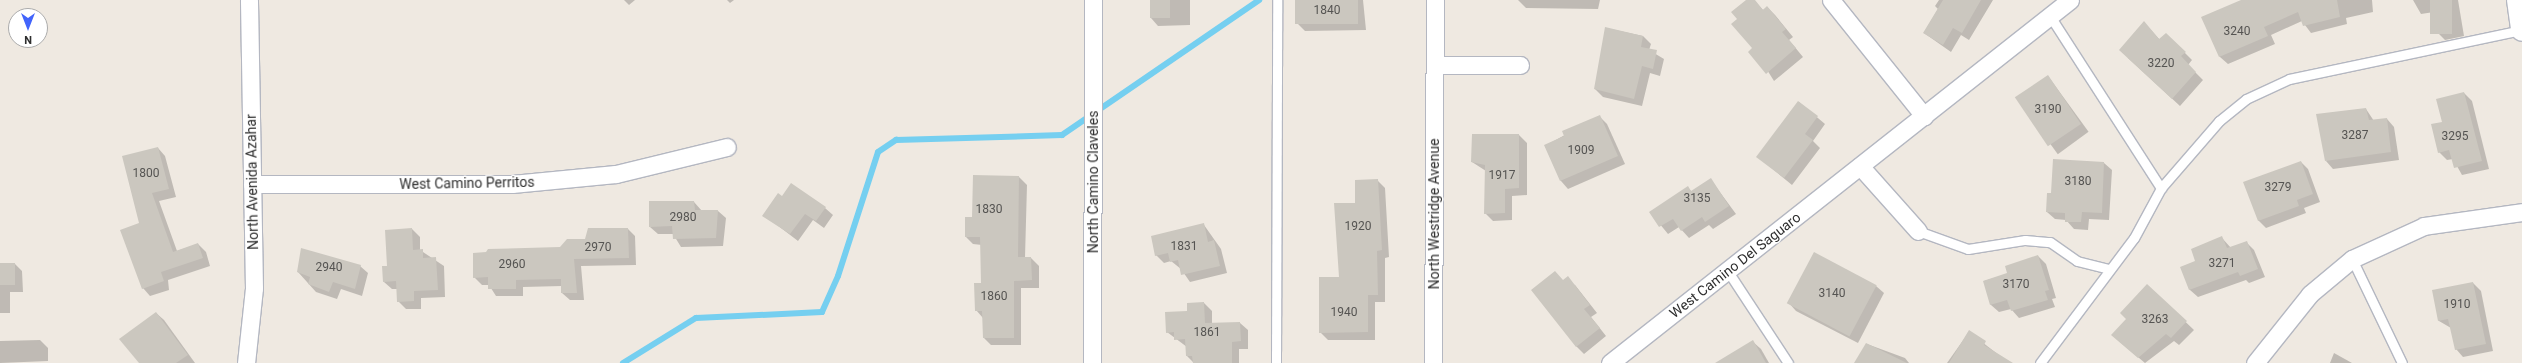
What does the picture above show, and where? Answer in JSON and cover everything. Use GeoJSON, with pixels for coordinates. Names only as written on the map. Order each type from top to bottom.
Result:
{"type":"FeatureCollection","features":[{"type":"Feature","properties":{"kind":"street","name":"North Avenida Azahar"},"geometry":{"type":"LineString","coordinates":[[246,363],[254,288],[249,0]]}},
{"type":"Feature","properties":{"kind":"street","name":"North Camino Claveles"},"geometry":{"type":"LineString","coordinates":[[1092,363],[1093,0]]}},
{"type":"Feature","properties":{"kind":"street","name":"North Westridge Avenue"},"geometry":{"type":"LineString","coordinates":[[1433,363],[1435,0]]}},
{"type":"Feature","properties":{"kind":"street"},"geometry":{"type":"LineString","coordinates":[[1831,0],[1924,116]]}},
{"type":"Feature","properties":{"kind":"street","name":"West Camino Del Saguaro"},"geometry":{"type":"LineString","coordinates":[[1610,363],[2070,0]]}},
{"type":"Feature","properties":{"kind":"street"},"geometry":{"type":"LineString","coordinates":[[2518,0],[2522,30]]}},
{"type":"Feature","properties":{"kind":"street"},"geometry":{"type":"LineString","coordinates":[[1434,65],[1520,65]]}},
{"type":"Feature","properties":{"kind":"street","name":"West Camino Perritos"},"geometry":{"type":"LineString","coordinates":[[252,184],[512,184],[616,174],[727,147]]}},
{"type":"Feature","properties":{"kind":"street"},"geometry":{"type":"LineString","coordinates":[[1860,166],[1918,231]]}},
{"type":"Feature","properties":{"kind":"street"},"geometry":{"type":"LineString","coordinates":[[2255,363],[2310,294],[2352,259],[2424,226],[2522,212]]}},
{"type":"Feature","properties":{"kind":"lane"},"geometry":{"type":"LineString","coordinates":[[1276,363],[1277,0]]}},
{"type":"Feature","properties":{"kind":"lane"},"geometry":{"type":"LineString","coordinates":[[2050,16],[2161,188]]}},
{"type":"Feature","properties":{"kind":"lane"},"geometry":{"type":"LineString","coordinates":[[2040,363],[2108,269],[2134,238],[2161,188],[2219,121],[2267,88],[2338,68],[2522,30]]}},
{"type":"Feature","properties":{"kind":"lane"},"geometry":{"type":"LineString","coordinates":[[1918,231],[1968,249],[2025,240],[2050,242],[2077,261],[2108,269]]}},
{"type":"Feature","properties":{"kind":"lane"},"geometry":{"type":"LineString","coordinates":[[2352,259],[2402,363]]}},
{"type":"Feature","properties":{"kind":"lane"},"geometry":{"type":"LineString","coordinates":[[1727,270],[1788,363]]}},
{"type":"Feature","properties":{"kind":"building"},"geometry":{"type":"Polygon","coordinates":[[[1150,0],[1170,0],[1170,18],[1150,18],[1150,0]]]}},
{"type":"Feature","properties":{"kind":"building"},"geometry":{"type":"Polygon","coordinates":[[[1295,0],[1358,0],[1358,24],[1295,24],[1295,0]]]}},
{"type":"Feature","properties":{"kind":"building"},"geometry":{"type":"Polygon","coordinates":[[[1746,0],[1755,0],[1763,10],[1767,6],[1786,29],[1782,32],[1796,48],[1766,74],[1748,52],[1752,48],[1731,24],[1737,19],[1731,12],[1746,0]]]}},
{"type":"Feature","properties":{"kind":"building"},"geometry":{"type":"Polygon","coordinates":[[[1943,0],[1981,0],[1962,33],[1953,28],[1943,45],[1923,33],[1943,0]]]}},
{"type":"Feature","properties":{"kind":"building"},"geometry":{"type":"Polygon","coordinates":[[[2241,0],[2337,0],[2340,17],[2303,26],[2298,12],[2264,27],[2268,36],[2219,57],[2201,17],[2241,0]]]}},
{"type":"Feature","properties":{"kind":"building"},"geometry":{"type":"Polygon","coordinates":[[[2430,0],[2452,0],[2452,34],[2430,34],[2430,0]]]}},
{"type":"Feature","properties":{"kind":"building"},"geometry":{"type":"Polygon","coordinates":[[[2144,21],[2159,39],[2166,33],[2186,52],[2181,56],[2196,72],[2172,99],[2119,50],[2144,21]]]}},
{"type":"Feature","properties":{"kind":"building"},"geometry":{"type":"Polygon","coordinates":[[[1605,27],[1643,36],[1641,47],[1657,50],[1653,69],[1642,66],[1634,99],[1594,89],[1605,27]]]}},
{"type":"Feature","properties":{"kind":"building"},"geometry":{"type":"Polygon","coordinates":[[[2048,75],[2081,124],[2048,146],[2015,97],[2048,75]]]}},
{"type":"Feature","properties":{"kind":"building"},"geometry":{"type":"Polygon","coordinates":[[[2464,92],[2482,161],[2454,168],[2449,150],[2438,153],[2431,124],[2442,122],[2436,99],[2464,92]]]}},
{"type":"Feature","properties":{"kind":"building"},"geometry":{"type":"Polygon","coordinates":[[[1798,101],[1818,116],[1805,134],[1813,140],[1784,178],[1756,157],[1798,101]]]}},
{"type":"Feature","properties":{"kind":"building"},"geometry":{"type":"Polygon","coordinates":[[[2366,108],[2369,120],[2387,118],[2391,152],[2325,161],[2316,114],[2366,108]]]}},
{"type":"Feature","properties":{"kind":"building"},"geometry":{"type":"Polygon","coordinates":[[[1600,115],[1618,156],[1560,181],[1544,145],[1564,136],[1562,131],[1600,115]]]}},
{"type":"Feature","properties":{"kind":"building"},"geometry":{"type":"Polygon","coordinates":[[[1472,134],[1519,134],[1519,188],[1505,189],[1505,213],[1484,214],[1485,165],[1471,162],[1472,134]]]}},
{"type":"Feature","properties":{"kind":"building"},"geometry":{"type":"Polygon","coordinates":[[[158,147],[169,189],[152,193],[173,252],[198,243],[203,258],[161,272],[164,281],[142,289],[120,230],[139,223],[122,156],[158,147]]]}},
{"type":"Feature","properties":{"kind":"building"},"geometry":{"type":"Polygon","coordinates":[[[2053,159],[2104,162],[2102,213],[2082,212],[2081,222],[2065,222],[2065,213],[2046,212],[2047,193],[2051,193],[2053,159]]]}},
{"type":"Feature","properties":{"kind":"building"},"geometry":{"type":"Polygon","coordinates":[[[2301,161],[2313,194],[2297,200],[2299,206],[2258,221],[2243,182],[2301,161]]]}},
{"type":"Feature","properties":{"kind":"building"},"geometry":{"type":"Polygon","coordinates":[[[973,175],[1019,176],[1018,257],[1031,257],[1032,280],[1014,281],[1014,338],[983,338],[982,311],[975,311],[974,283],[981,283],[980,237],[965,237],[965,217],[972,217],[973,175]]]}},
{"type":"Feature","properties":{"kind":"building"},"geometry":{"type":"Polygon","coordinates":[[[1711,178],[1729,206],[1705,222],[1702,217],[1681,231],[1673,219],[1659,227],[1649,212],[1688,186],[1691,191],[1711,178]]]}},
{"type":"Feature","properties":{"kind":"building"},"geometry":{"type":"Polygon","coordinates":[[[1378,179],[1382,250],[1377,251],[1378,295],[1368,295],[1368,332],[1319,333],[1319,277],[1339,277],[1334,203],[1355,203],[1355,180],[1378,179]]]}},
{"type":"Feature","properties":{"kind":"building"},"geometry":{"type":"Polygon","coordinates":[[[791,183],[826,207],[816,221],[805,214],[790,234],[762,216],[778,193],[782,196],[791,183]]]}},
{"type":"Feature","properties":{"kind":"building"},"geometry":{"type":"Polygon","coordinates":[[[649,201],[694,201],[695,210],[718,210],[716,238],[673,239],[672,226],[649,227],[649,201]]]}},
{"type":"Feature","properties":{"kind":"building"},"geometry":{"type":"Polygon","coordinates":[[[1204,223],[1208,242],[1214,240],[1220,266],[1181,275],[1178,260],[1170,262],[1168,253],[1155,256],[1151,236],[1204,223]]]}},
{"type":"Feature","properties":{"kind":"building"},"geometry":{"type":"Polygon","coordinates":[[[412,228],[413,250],[423,249],[423,258],[436,257],[438,290],[414,291],[414,301],[397,302],[396,281],[383,282],[382,266],[387,266],[385,230],[412,228]]]}},
{"type":"Feature","properties":{"kind":"building"},"geometry":{"type":"Polygon","coordinates":[[[588,228],[628,228],[629,258],[574,259],[577,293],[561,293],[561,279],[516,280],[516,289],[488,289],[488,277],[473,278],[473,253],[486,252],[488,249],[560,247],[567,239],[585,239],[588,228]]]}},
{"type":"Feature","properties":{"kind":"building"},"geometry":{"type":"Polygon","coordinates":[[[2222,236],[2227,248],[2247,241],[2258,269],[2240,276],[2238,272],[2189,290],[2180,267],[2195,261],[2191,249],[2222,236]]]}},
{"type":"Feature","properties":{"kind":"building"},"geometry":{"type":"Polygon","coordinates":[[[301,248],[361,265],[355,289],[333,282],[329,292],[308,284],[310,277],[297,272],[301,248]]]}},
{"type":"Feature","properties":{"kind":"building"},"geometry":{"type":"Polygon","coordinates":[[[1814,252],[1877,285],[1849,337],[1787,303],[1814,252]]]}},
{"type":"Feature","properties":{"kind":"building"},"geometry":{"type":"Polygon","coordinates":[[[2038,255],[2049,290],[2045,291],[2048,300],[2011,311],[2007,300],[1990,305],[1983,281],[2007,273],[2005,266],[2038,255]]]}},
{"type":"Feature","properties":{"kind":"building"},"geometry":{"type":"Polygon","coordinates":[[[0,263],[15,263],[15,285],[0,285],[0,263]]]}},
{"type":"Feature","properties":{"kind":"building"},"geometry":{"type":"Polygon","coordinates":[[[1555,271],[1563,280],[1568,276],[1590,305],[1584,309],[1600,328],[1576,347],[1531,290],[1555,271]]]}},
{"type":"Feature","properties":{"kind":"building"},"geometry":{"type":"Polygon","coordinates":[[[2473,282],[2486,344],[2455,350],[2448,319],[2438,321],[2432,290],[2473,282]]]}},
{"type":"Feature","properties":{"kind":"building"},"geometry":{"type":"Polygon","coordinates":[[[2147,284],[2187,321],[2171,338],[2166,334],[2138,358],[2111,335],[2126,319],[2120,313],[2147,284]]]}},
{"type":"Feature","properties":{"kind":"building"},"geometry":{"type":"Polygon","coordinates":[[[1204,302],[1205,323],[1240,322],[1241,341],[1232,342],[1232,363],[1193,363],[1192,356],[1186,356],[1185,339],[1174,340],[1174,332],[1166,333],[1165,312],[1187,311],[1187,303],[1204,302]]]}},
{"type":"Feature","properties":{"kind":"building"},"geometry":{"type":"Polygon","coordinates":[[[156,312],[188,355],[176,363],[139,363],[119,339],[156,312]]]}},
{"type":"Feature","properties":{"kind":"building"},"geometry":{"type":"Polygon","coordinates":[[[1969,330],[1986,341],[1984,345],[2013,363],[1949,363],[1969,330]]]}},
{"type":"Feature","properties":{"kind":"building"},"geometry":{"type":"Polygon","coordinates":[[[1753,340],[1766,363],[1715,363],[1753,340]]]}},
{"type":"Feature","properties":{"kind":"building"},"geometry":{"type":"Polygon","coordinates":[[[1866,343],[1907,363],[1854,363],[1866,343]]]}},
{"type":"Feature","properties":{"kind":"waterway"},"geometry":{"type":"LineString","coordinates":[[623,363],[696,318],[822,312],[838,276],[878,152],[896,140],[1062,135],[1259,0]]}}]}
